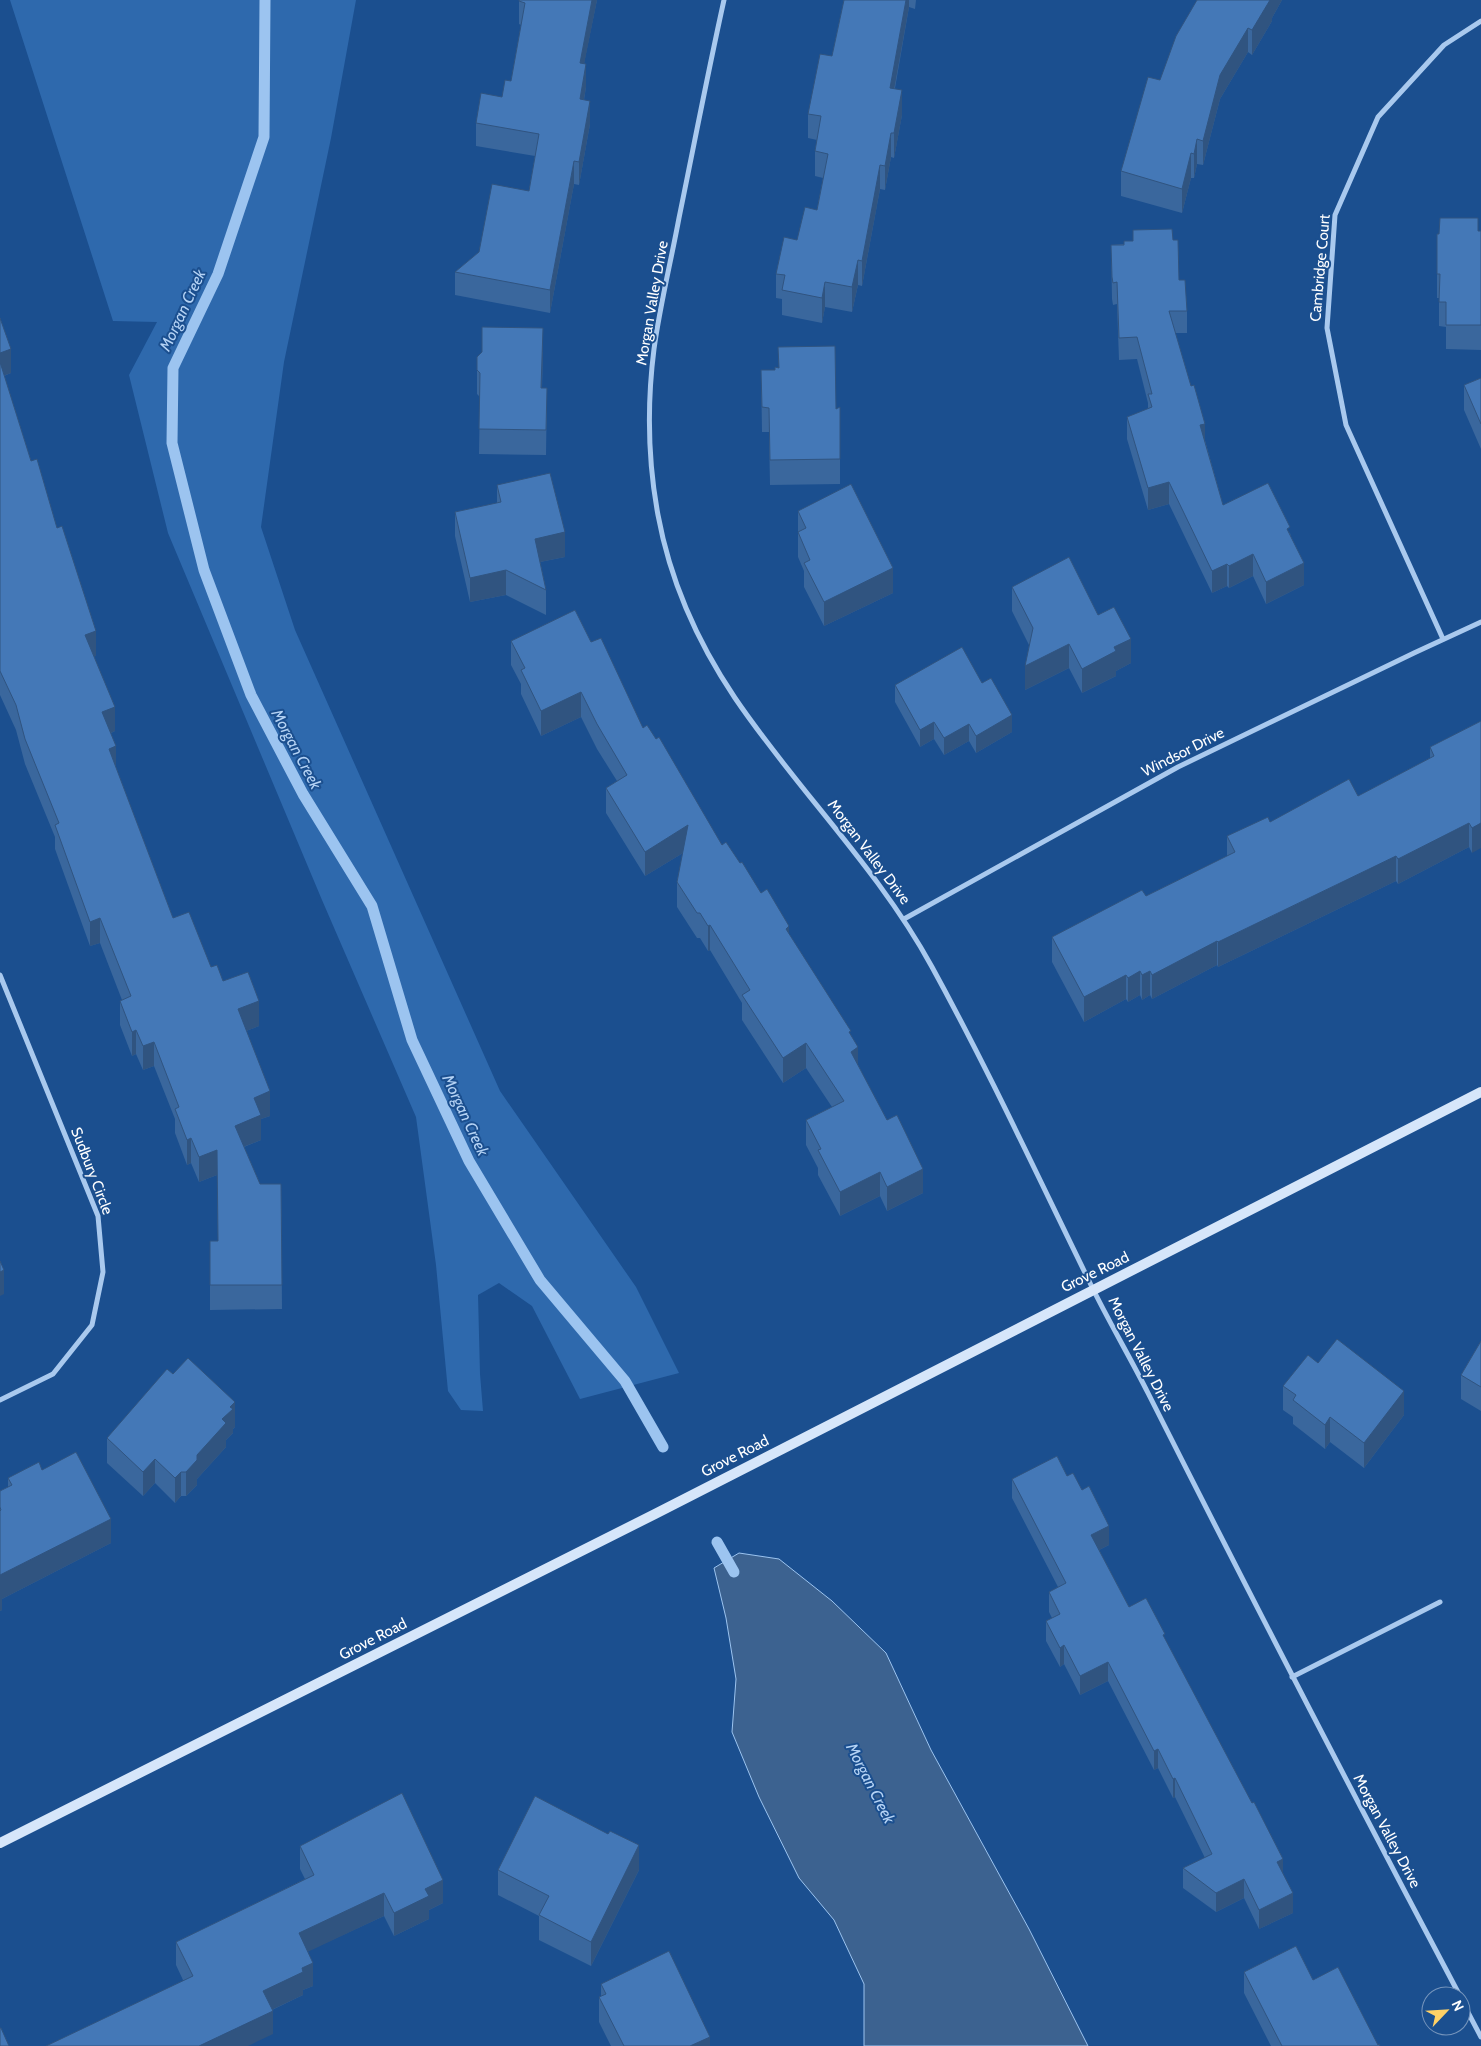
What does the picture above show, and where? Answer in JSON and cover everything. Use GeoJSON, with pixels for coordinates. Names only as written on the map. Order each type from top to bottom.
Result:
{"type":"FeatureCollection","features":[{"type":"Feature","properties":{"kind":"street","name":"Morgan Valley Drive"},"geometry":{"type":"LineString","coordinates":[[724,0],[654,351],[649,437],[658,514],[673,577],[703,642],[733,694],[785,764],[856,851],[904,919],[938,977],[1093,1289],[1124,1345],[1292,1677],[1454,1986]]}},
{"type":"Feature","properties":{"kind":"street","name":"Cambridge Court"},"geometry":{"type":"LineString","coordinates":[[1443,639],[1346,425],[1326,328],[1335,216],[1378,118],[1444,45],[1481,21]]}},
{"type":"Feature","properties":{"kind":"street","name":"Windsor Drive"},"geometry":{"type":"LineString","coordinates":[[904,919],[1178,767],[1481,622]]}},
{"type":"Feature","properties":{"kind":"street","name":"Sudbury Circle"},"geometry":{"type":"LineString","coordinates":[[0,975],[98,1216],[103,1272],[92,1325],[53,1374],[0,1400]]}},
{"type":"Feature","properties":{"kind":"street","name":"Grove Road"},"geometry":{"type":"LineString","coordinates":[[0,1843],[655,1514],[1481,1092]]}},
{"type":"Feature","properties":{"kind":"street"},"geometry":{"type":"LineString","coordinates":[[1292,1677],[1440,1602]]}},
{"type":"Feature","properties":{"kind":"street","name":"Morgan Valley Drive"},"geometry":{"type":"LineString","coordinates":[[1471,2018],[1481,2037]]}},
{"type":"Feature","properties":{"kind":"shaded area"},"geometry":{"type":"Polygon","coordinates":[[[10,0],[356,0],[331,138],[284,362],[261,527],[295,630],[500,1091],[636,1287],[679,1373],[580,1399],[532,1306],[499,1283],[478,1295],[483,1411],[461,1410],[448,1391],[436,1265],[416,1117],[322,900],[168,533],[129,375],[157,322],[113,321],[10,0]]]}},
{"type":"Feature","properties":{"kind":"water"},"geometry":{"type":"Polygon","coordinates":[[[739,1553],[779,1559],[832,1601],[886,1653],[931,1750],[1029,1929],[1088,2046],[864,2046],[864,1984],[834,1920],[799,1878],[759,1797],[732,1732],[736,1679],[726,1618],[714,1568],[739,1553]]]}},
{"type":"Feature","properties":{"kind":"building"},"geometry":{"type":"Polygon","coordinates":[[[519,0],[592,0],[580,63],[586,64],[580,99],[590,101],[579,162],[574,161],[550,290],[455,272],[479,252],[492,184],[529,191],[539,134],[476,123],[481,93],[502,97],[505,80],[511,81],[525,3],[519,0]]]}},
{"type":"Feature","properties":{"kind":"building"},"geometry":{"type":"Polygon","coordinates":[[[844,0],[906,0],[890,88],[902,90],[894,133],[891,133],[885,166],[880,165],[862,261],[858,260],[852,287],[825,282],[822,298],[782,290],[785,275],[776,274],[784,237],[797,240],[805,207],[817,210],[828,154],[815,151],[821,116],[808,114],[820,54],[832,56],[844,0]]]}},
{"type":"Feature","properties":{"kind":"building"},"geometry":{"type":"Polygon","coordinates":[[[1197,0],[1270,0],[1252,30],[1248,28],[1220,75],[1203,141],[1197,139],[1194,154],[1191,153],[1182,189],[1121,171],[1148,77],[1160,80],[1176,36],[1197,0]]]}},
{"type":"Feature","properties":{"kind":"building"},"geometry":{"type":"Polygon","coordinates":[[[1440,218],[1478,218],[1478,231],[1481,231],[1481,325],[1446,325],[1446,302],[1439,302],[1440,274],[1437,274],[1437,234],[1439,234],[1440,218]]]}},
{"type":"Feature","properties":{"kind":"building"},"geometry":{"type":"Polygon","coordinates":[[[1172,229],[1173,240],[1178,240],[1179,280],[1185,280],[1187,311],[1169,311],[1191,386],[1194,385],[1205,424],[1200,425],[1223,505],[1268,483],[1290,527],[1287,529],[1304,563],[1266,582],[1253,554],[1229,566],[1227,564],[1212,571],[1169,482],[1148,488],[1127,417],[1152,407],[1148,394],[1152,394],[1137,337],[1119,338],[1117,282],[1113,283],[1112,277],[1111,245],[1124,245],[1124,241],[1133,241],[1133,230],[1172,229]]]}},
{"type":"Feature","properties":{"kind":"building"},"geometry":{"type":"Polygon","coordinates":[[[0,318],[11,349],[0,353],[0,318]]]}},
{"type":"Feature","properties":{"kind":"building"},"geometry":{"type":"Polygon","coordinates":[[[482,327],[543,328],[541,388],[547,388],[546,430],[479,429],[480,373],[477,370],[477,357],[482,352],[482,327]]]}},
{"type":"Feature","properties":{"kind":"building"},"geometry":{"type":"Polygon","coordinates":[[[835,346],[836,409],[840,407],[840,459],[770,460],[769,408],[762,407],[761,370],[775,370],[775,367],[779,368],[778,347],[835,346]]]}},
{"type":"Feature","properties":{"kind":"building"},"geometry":{"type":"Polygon","coordinates":[[[0,362],[31,461],[37,459],[57,528],[62,526],[96,631],[85,635],[115,707],[102,712],[116,746],[109,749],[173,918],[189,912],[211,967],[217,965],[223,981],[248,972],[259,1001],[238,1009],[270,1091],[254,1098],[261,1115],[235,1126],[260,1184],[281,1184],[282,1285],[210,1285],[210,1241],[218,1241],[217,1150],[199,1157],[191,1138],[187,1140],[175,1109],[179,1107],[154,1042],[143,1046],[136,1030],[132,1032],[120,1001],[131,996],[100,918],[90,922],[55,825],[59,823],[25,739],[16,705],[0,671],[0,362]]]}},
{"type":"Feature","properties":{"kind":"building"},"geometry":{"type":"Polygon","coordinates":[[[1481,378],[1481,424],[1464,385],[1481,378]]]}},
{"type":"Feature","properties":{"kind":"building"},"geometry":{"type":"Polygon","coordinates":[[[550,473],[565,532],[535,539],[546,590],[506,570],[470,578],[455,512],[501,502],[497,485],[550,473]]]}},
{"type":"Feature","properties":{"kind":"building"},"geometry":{"type":"Polygon","coordinates":[[[851,484],[893,568],[824,602],[804,563],[810,560],[798,532],[806,528],[798,511],[851,484]]]}},
{"type":"Feature","properties":{"kind":"building"},"geometry":{"type":"Polygon","coordinates":[[[1069,557],[1098,615],[1114,607],[1131,639],[1114,647],[1116,651],[1082,669],[1069,644],[1025,666],[1033,628],[1012,587],[1069,557]]]}},
{"type":"Feature","properties":{"kind":"building"},"geometry":{"type":"Polygon","coordinates":[[[575,610],[591,642],[601,638],[643,728],[647,725],[656,739],[659,737],[722,845],[726,842],[740,863],[742,862],[761,893],[767,889],[789,926],[786,929],[851,1031],[849,1032],[858,1047],[851,1052],[887,1120],[897,1115],[923,1169],[887,1187],[880,1172],[840,1192],[818,1150],[821,1149],[806,1120],[844,1101],[806,1043],[783,1058],[742,995],[750,990],[710,925],[708,926],[700,913],[697,913],[677,882],[688,825],[645,852],[606,788],[627,775],[597,724],[581,692],[541,711],[521,670],[525,668],[511,641],[575,610]]]}},
{"type":"Feature","properties":{"kind":"building"},"geometry":{"type":"Polygon","coordinates":[[[962,647],[982,683],[991,678],[1012,715],[976,736],[969,724],[944,738],[934,722],[920,730],[895,685],[962,647]]]}},
{"type":"Feature","properties":{"kind":"building"},"geometry":{"type":"Polygon","coordinates":[[[1481,721],[1481,823],[1472,828],[1469,823],[1398,859],[1396,856],[1217,941],[1152,975],[1150,971],[1142,975],[1140,971],[1128,978],[1126,975],[1084,997],[1052,937],[1142,890],[1146,896],[1235,852],[1227,836],[1268,817],[1270,822],[1349,779],[1358,796],[1434,756],[1430,747],[1481,721]]]}},
{"type":"Feature","properties":{"kind":"building"},"geometry":{"type":"Polygon","coordinates":[[[0,1261],[4,1270],[0,1272],[0,1261]]]}},
{"type":"Feature","properties":{"kind":"building"},"geometry":{"type":"Polygon","coordinates":[[[1337,1339],[1404,1391],[1364,1443],[1330,1417],[1325,1425],[1293,1400],[1296,1395],[1283,1386],[1308,1355],[1318,1363],[1337,1339]]]}},
{"type":"Feature","properties":{"kind":"building"},"geometry":{"type":"Polygon","coordinates":[[[1481,1341],[1481,1387],[1461,1375],[1481,1341]]]}},
{"type":"Feature","properties":{"kind":"building"},"geometry":{"type":"Polygon","coordinates":[[[188,1358],[235,1402],[230,1407],[233,1409],[222,1419],[226,1423],[197,1455],[197,1460],[186,1472],[181,1472],[175,1478],[155,1459],[143,1472],[107,1438],[167,1369],[173,1374],[188,1358]]]}},
{"type":"Feature","properties":{"kind":"building"},"geometry":{"type":"Polygon","coordinates":[[[76,1452],[111,1519],[0,1575],[0,1491],[12,1485],[8,1478],[39,1462],[42,1470],[76,1452]]]}},
{"type":"Feature","properties":{"kind":"building"},"geometry":{"type":"Polygon","coordinates":[[[1057,1456],[1067,1476],[1073,1473],[1082,1490],[1089,1486],[1109,1526],[1091,1535],[1129,1607],[1146,1598],[1165,1634],[1163,1635],[1283,1859],[1277,1862],[1293,1893],[1259,1910],[1244,1879],[1216,1893],[1183,1868],[1212,1854],[1175,1778],[1173,1779],[1158,1749],[1154,1751],[1108,1662],[1080,1676],[1064,1645],[1060,1648],[1046,1621],[1060,1614],[1049,1592],[1066,1583],[1012,1479],[1057,1456]]]}},
{"type":"Feature","properties":{"kind":"building"},"geometry":{"type":"Polygon","coordinates":[[[402,1793],[443,1880],[425,1889],[429,1896],[394,1913],[384,1893],[299,1933],[313,1963],[302,1968],[303,1972],[263,1991],[273,2011],[199,2046],[46,2046],[193,1976],[176,1942],[314,1875],[300,1846],[402,1793]]]}},
{"type":"Feature","properties":{"kind":"building"},"geometry":{"type":"Polygon","coordinates":[[[535,1796],[608,1834],[610,1831],[639,1845],[591,1942],[539,1915],[549,1896],[498,1870],[535,1796]]]}},
{"type":"Feature","properties":{"kind":"building"},"geometry":{"type":"Polygon","coordinates":[[[1296,1946],[1313,1980],[1338,1967],[1380,2046],[1282,2046],[1244,1972],[1296,1946]]]}},
{"type":"Feature","properties":{"kind":"building"},"geometry":{"type":"Polygon","coordinates":[[[669,1951],[710,2037],[690,2046],[624,2046],[599,1997],[606,1994],[601,1984],[669,1951]]]}},
{"type":"Feature","properties":{"kind":"building"},"geometry":{"type":"Polygon","coordinates":[[[1,2028],[9,2046],[0,2046],[1,2028]]]}},
{"type":"Feature","properties":{"kind":"waterway","name":"Morgan Creek"},"geometry":{"type":"LineString","coordinates":[[265,0],[264,137],[218,274],[173,368],[172,443],[204,570],[251,695],[303,794],[372,906],[412,1040],[469,1161],[540,1280],[625,1381],[663,1447]]}},
{"type":"Feature","properties":{"kind":"waterway","name":"Morgan Creek"},"geometry":{"type":"LineString","coordinates":[[717,1542],[734,1572]]}}]}
